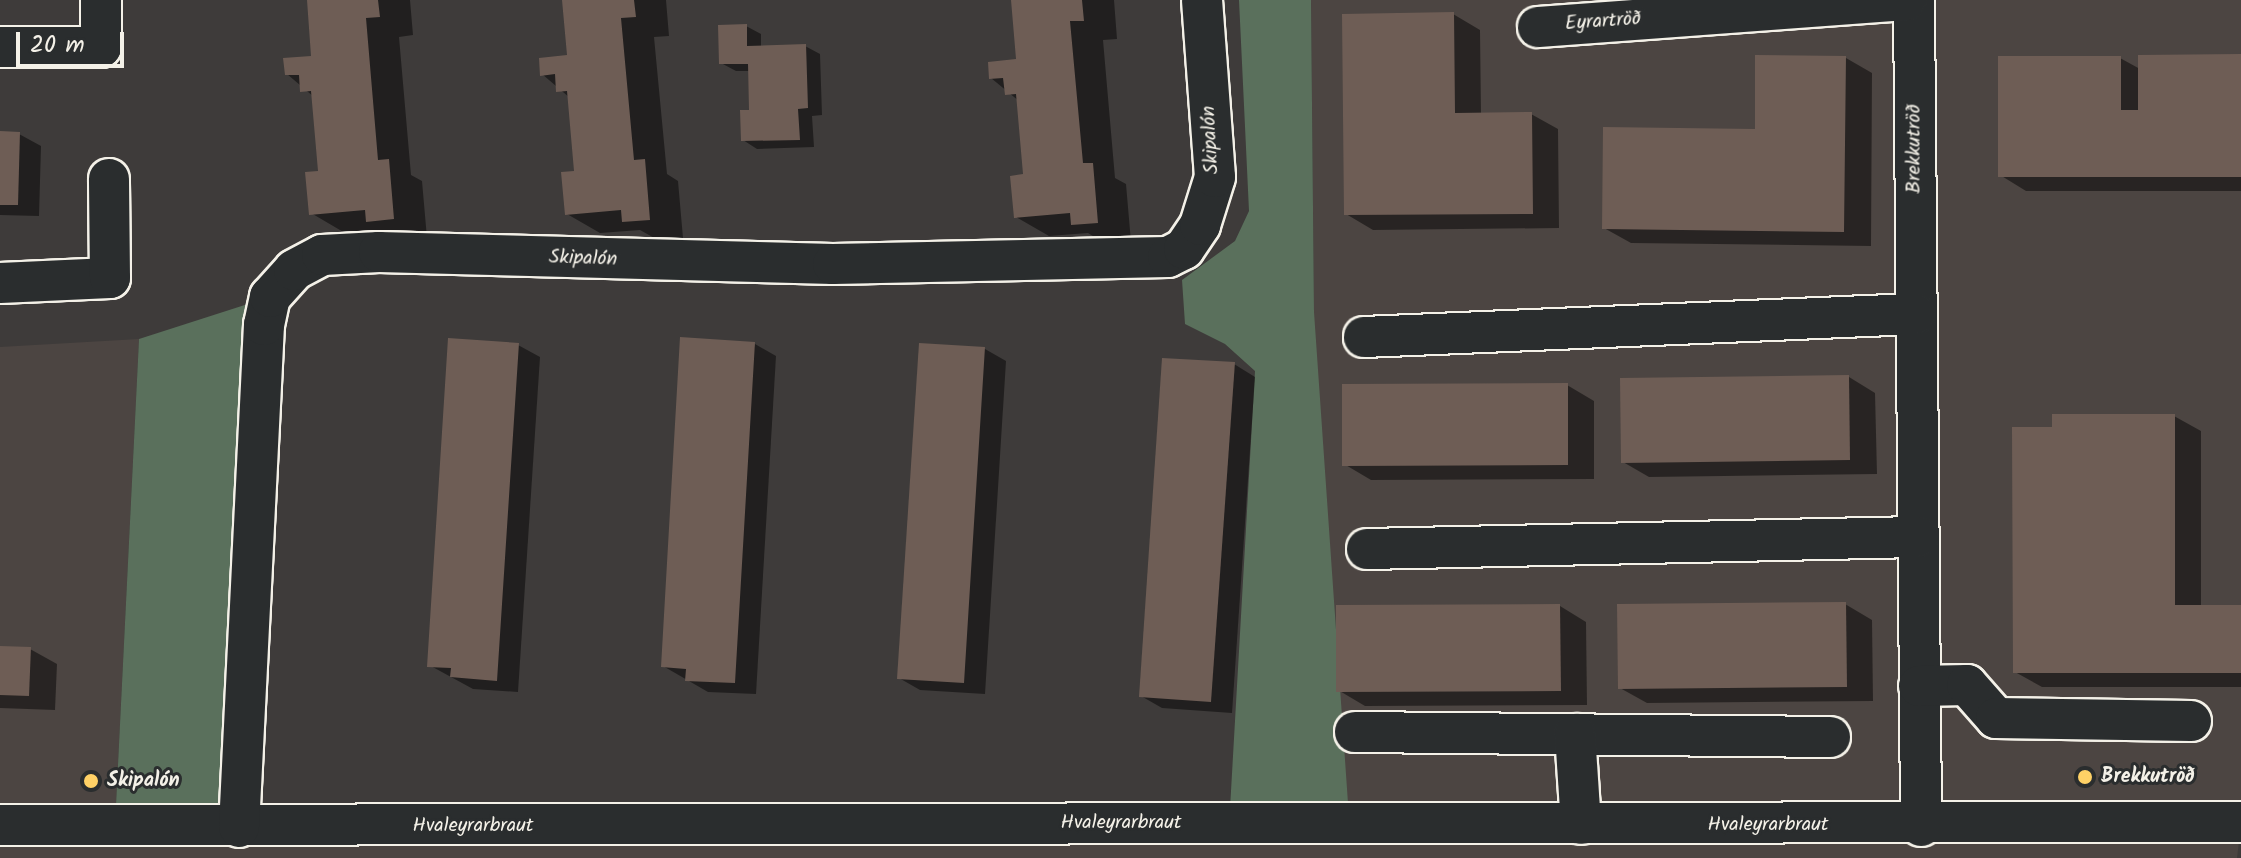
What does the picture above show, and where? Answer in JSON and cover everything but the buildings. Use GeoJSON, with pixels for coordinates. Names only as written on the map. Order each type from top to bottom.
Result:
{"type":"FeatureCollection","features":[{"type":"Feature","properties":{"kind":"street"},"geometry":{"type":"LineString","coordinates":[[0,47],[101,47],[101,0]]}},
{"type":"Feature","properties":{"kind":"street","name":"Skipalón"},"geometry":{"type":"LineString","coordinates":[[239,827],[264,325],[270,297],[294,270],[322,255],[379,252],[833,264],[1168,257],[1184,249],[1200,225],[1215,177],[1202,0]]}},
{"type":"Feature","properties":{"kind":"street","name":"Eyrartröð"},"geometry":{"type":"LineString","coordinates":[[1538,27],[1906,0]]}},
{"type":"Feature","properties":{"kind":"street","name":"Brekkutröð"},"geometry":{"type":"LineString","coordinates":[[1914,0],[1921,826]]}},
{"type":"Feature","properties":{"kind":"street"},"geometry":{"type":"LineString","coordinates":[[0,283],[110,278],[109,179]]}},
{"type":"Feature","properties":{"kind":"street"},"geometry":{"type":"LineString","coordinates":[[1364,337],[1916,314]]}},
{"type":"Feature","properties":{"kind":"street"},"geometry":{"type":"LineString","coordinates":[[1367,549],[1918,537]]}},
{"type":"Feature","properties":{"kind":"street"},"geometry":{"type":"LineString","coordinates":[[1919,686],[1967,685],[1996,718],[2191,721]]}},
{"type":"Feature","properties":{"kind":"street"},"geometry":{"type":"LineString","coordinates":[[1355,732],[1830,737]]}},
{"type":"Feature","properties":{"kind":"street"},"geometry":{"type":"LineString","coordinates":[[1575,734],[1581,824]]}},
{"type":"Feature","properties":{"kind":"street","name":"Hvaleyrarbraut"},"geometry":{"type":"LineString","coordinates":[[0,825],[1921,826],[2241,822]]}},
{"type":"Feature","properties":{"kind":"shaded area"},"geometry":{"type":"Polygon","coordinates":[[[1311,0],[2241,0],[2241,825],[2237,858],[0,858],[0,347],[139,339],[116,805],[255,803],[1229,826],[1314,312],[1311,0]]]}},
{"type":"Feature","properties":{"kind":"green space"},"geometry":{"type":"Polygon","coordinates":[[[1239,0],[1311,0],[1314,312],[1350,832],[1229,826],[1255,371],[1225,344],[1185,324],[1182,280],[1235,241],[1249,211],[1239,0]]]}},
{"type":"Feature","properties":{"kind":"green space"},"geometry":{"type":"Polygon","coordinates":[[[251,303],[255,803],[116,805],[139,339],[251,303]]]}},
{"type":"Feature","properties":{"kind":"place","name":"Brekkutröð"},"geometry":{"type":"Point","coordinates":[2085,777]}},
{"type":"Feature","properties":{"kind":"place","name":"Skipalón"},"geometry":{"type":"Point","coordinates":[91,781]}}]}
